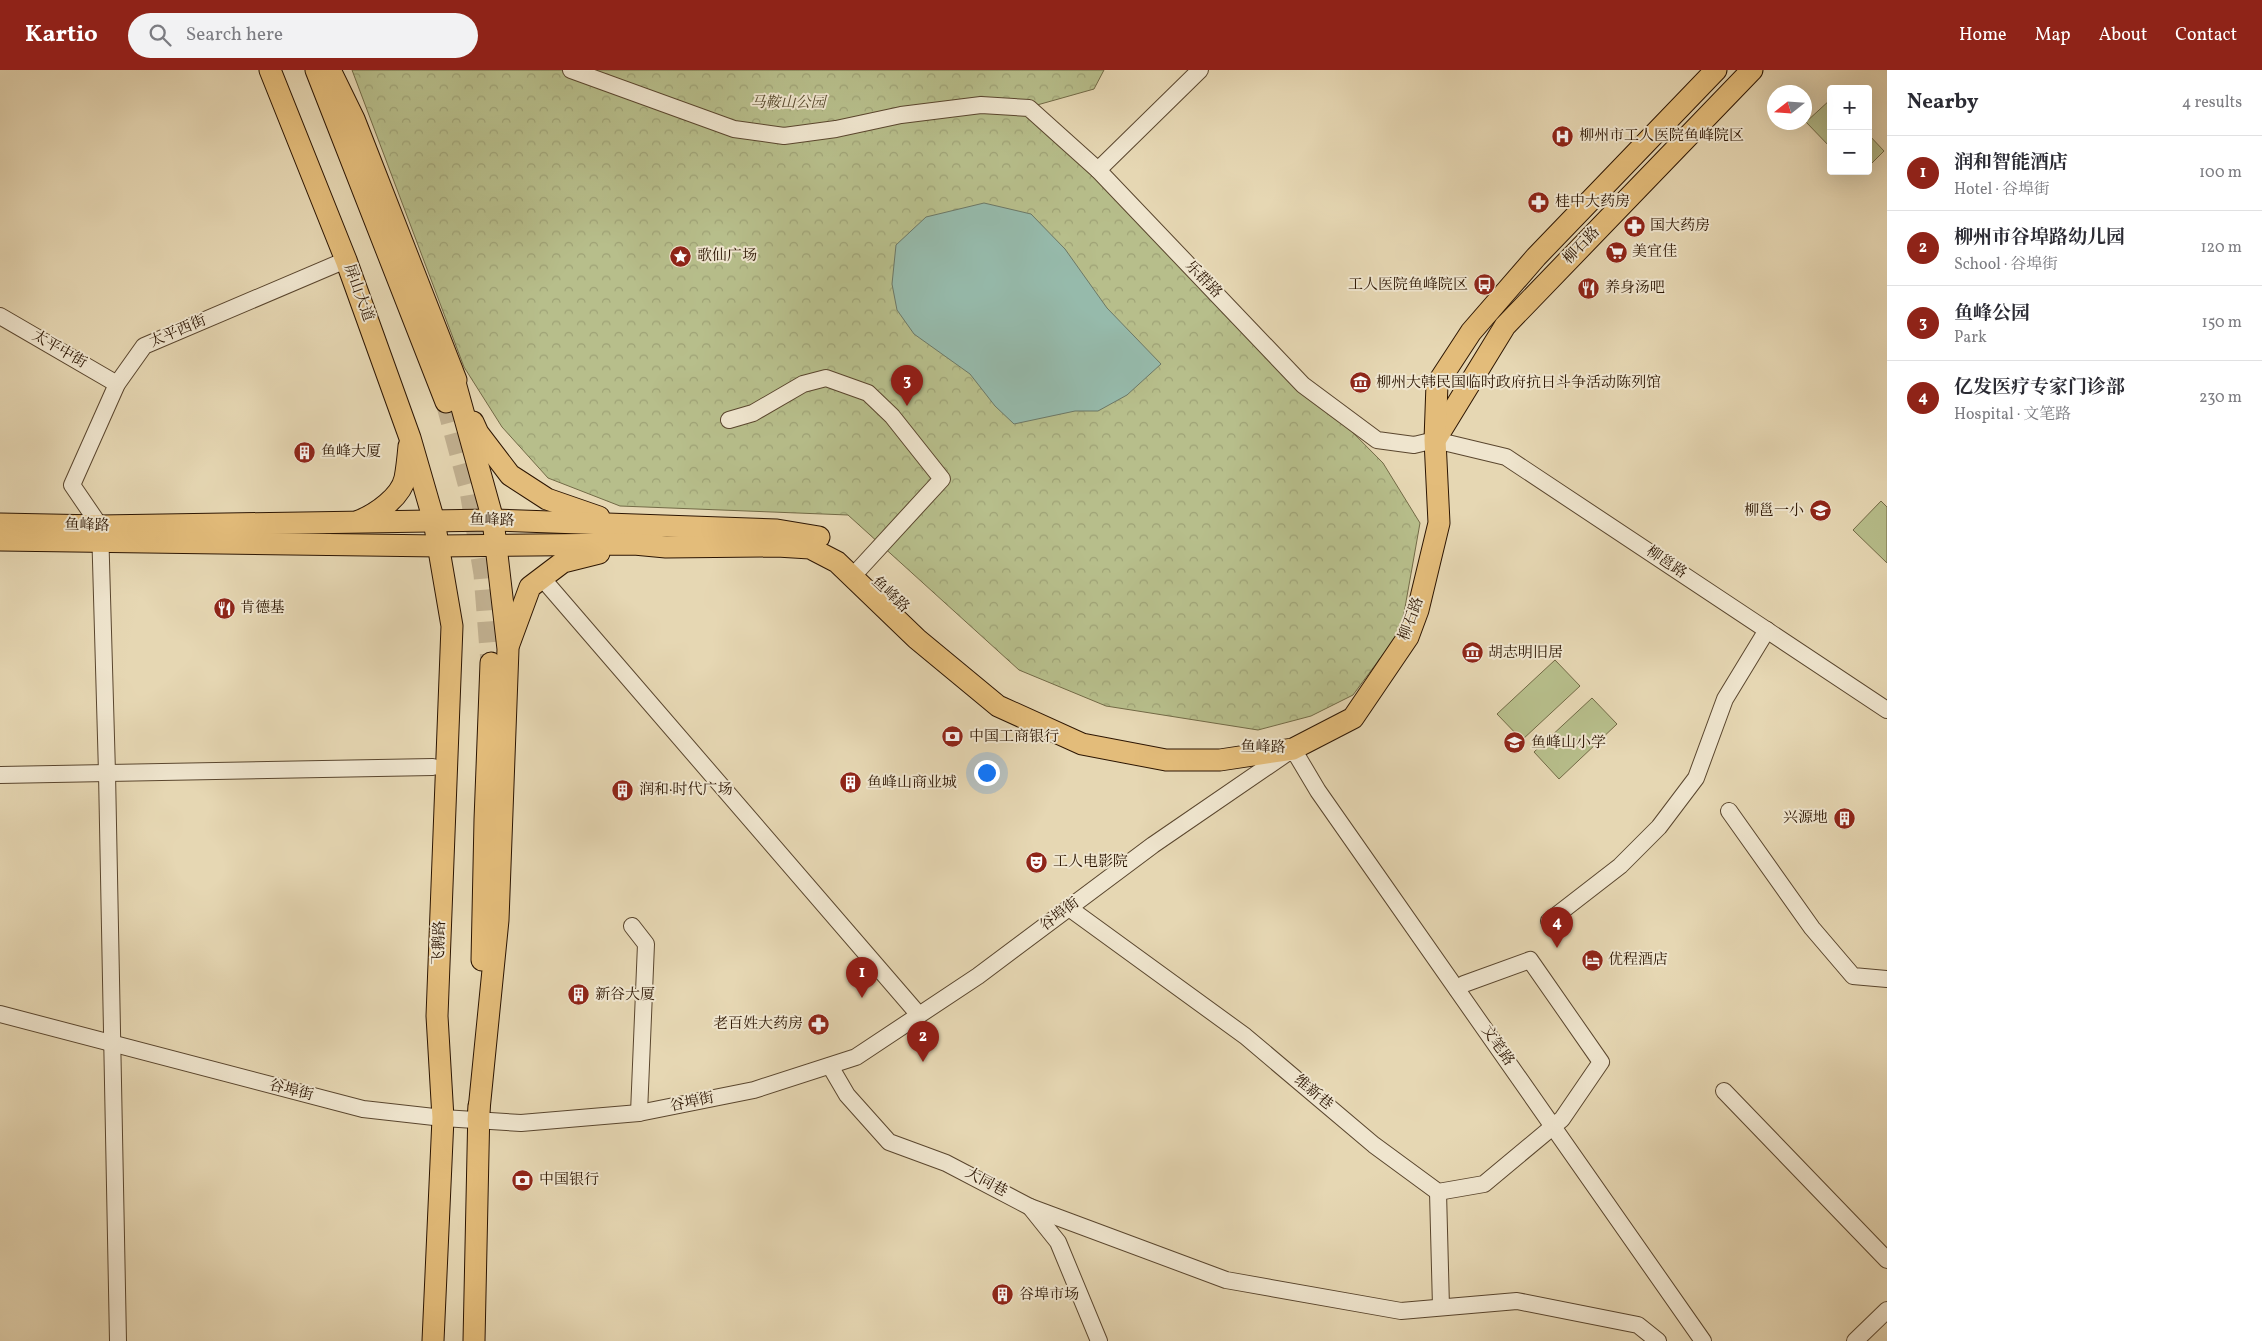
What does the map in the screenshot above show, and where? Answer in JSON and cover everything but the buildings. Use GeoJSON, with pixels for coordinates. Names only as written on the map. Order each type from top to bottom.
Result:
{"type":"FeatureCollection","features":[{"type":"Feature","properties":{"kind":"main road","name":"屏山大道"},"geometry":{"type":"LineString","coordinates":[[270,70],[346,260],[410,438],[434,521]]}},
{"type":"Feature","properties":{"kind":"main road"},"geometry":{"type":"LineString","coordinates":[[316,70],[446,402]]}},
{"type":"Feature","properties":{"kind":"main road"},"geometry":{"type":"LineString","coordinates":[[330,70],[354,119],[478,433],[510,475],[547,499],[632,535]]}},
{"type":"Feature","properties":{"kind":"main road","name":"柳石路"},"geometry":{"type":"LineString","coordinates":[[1293,749],[1354,718],[1408,638],[1418,610],[1439,523],[1435,440],[1437,384],[1471,332],[1579,211],[1716,70]]}},
{"type":"Feature","properties":{"kind":"main road","name":"柳石路"},"geometry":{"type":"LineString","coordinates":[[1435,440],[1505,326],[1752,70]]}},
{"type":"Feature","properties":{"kind":"main road"},"geometry":{"type":"LineString","coordinates":[[451,368],[493,520],[508,649],[498,920],[478,1120]]}},
{"type":"Feature","properties":{"kind":"main road"},"geometry":{"type":"LineString","coordinates":[[354,523],[377,513],[392,499],[405,480],[410,438]]}},
{"type":"Feature","properties":{"kind":"main road","name":"鱼峰路"},"geometry":{"type":"LineString","coordinates":[[0,540],[354,523],[493,520],[632,535]]}},
{"type":"Feature","properties":{"kind":"main road","name":"飞鹅路"},"geometry":{"type":"LineString","coordinates":[[432,1341],[443,1118],[437,1016],[452,626],[434,521]]}},
{"type":"Feature","properties":{"kind":"main road","name":"鱼峰路"},"geometry":{"type":"LineString","coordinates":[[0,524],[100,534],[439,546],[496,546],[632,535],[777,530],[816,536],[837,545],[856,572],[1007,698],[1084,730],[1162,746],[1293,749]]}},
{"type":"Feature","properties":{"kind":"main road"},"geometry":{"type":"LineString","coordinates":[[508,649],[530,587],[563,562],[632,535]]}},
{"type":"Feature","properties":{"kind":"main road"},"geometry":{"type":"LineString","coordinates":[[474,1341],[479,1197],[478,1120],[485,820],[491,663]]}},
{"type":"Feature","properties":{"kind":"street","name":"乐群路"},"geometry":{"type":"LineString","coordinates":[[572,70],[734,130],[784,136],[836,129],[901,115],[972,106],[1029,108],[1098,170],[1304,385],[1377,440],[1414,445],[1435,440]]}},
{"type":"Feature","properties":{"kind":"street"},"geometry":{"type":"LineString","coordinates":[[1098,170],[1200,70]]}},
{"type":"Feature","properties":{"kind":"street","name":"太平西街"},"geometry":{"type":"LineString","coordinates":[[100,534],[72,485],[117,384],[144,346],[346,260]]}},
{"type":"Feature","properties":{"kind":"street","name":"太平中街"},"geometry":{"type":"LineString","coordinates":[[0,316],[117,384]]}},
{"type":"Feature","properties":{"kind":"street"},"geometry":{"type":"LineString","coordinates":[[729,420],[753,413],[803,384],[826,378],[868,393],[892,416],[942,479],[856,572]]}},
{"type":"Feature","properties":{"kind":"street","name":"柳邕路"},"geometry":{"type":"LineString","coordinates":[[1435,440],[1506,457],[1887,710]]}},
{"type":"Feature","properties":{"kind":"street"},"geometry":{"type":"LineString","coordinates":[[100,534],[107,773],[118,1341]]}},
{"type":"Feature","properties":{"kind":"street"},"geometry":{"type":"LineString","coordinates":[[542,578],[919,1015]]}},
{"type":"Feature","properties":{"kind":"street"},"geometry":{"type":"LineString","coordinates":[[1549,921],[1620,866],[1659,827],[1696,778],[1725,699],[1767,630]]}},
{"type":"Feature","properties":{"kind":"street","name":"谷埠街"},"geometry":{"type":"LineString","coordinates":[[0,1014],[363,1109],[443,1118],[521,1122],[639,1113],[754,1090],[856,1057],[978,976],[1153,845],[1293,749]]}},
{"type":"Feature","properties":{"kind":"street","name":"文笔路"},"geometry":{"type":"LineString","coordinates":[[1293,749],[1318,791],[1457,988],[1557,1123],[1703,1341]]}},
{"type":"Feature","properties":{"kind":"street"},"geometry":{"type":"LineString","coordinates":[[0,775],[433,767]]}},
{"type":"Feature","properties":{"kind":"street"},"geometry":{"type":"LineString","coordinates":[[1729,811],[1812,928],[1854,976],[1887,979]]}},
{"type":"Feature","properties":{"kind":"street","name":"维新巷"},"geometry":{"type":"LineString","coordinates":[[1069,908],[1245,1036],[1374,1145],[1438,1192]]}},
{"type":"Feature","properties":{"kind":"street"},"geometry":{"type":"LineString","coordinates":[[632,926],[646,944],[639,1113]]}},
{"type":"Feature","properties":{"kind":"street"},"geometry":{"type":"LineString","coordinates":[[1441,1307],[1438,1192],[1484,1184],[1557,1123],[1601,1062],[1530,960],[1457,988]]}},
{"type":"Feature","properties":{"kind":"street","name":"大同巷"},"geometry":{"type":"LineString","coordinates":[[830,1066],[847,1095],[889,1142],[946,1163],[1030,1207],[1058,1242],[1099,1341]]}},
{"type":"Feature","properties":{"kind":"street"},"geometry":{"type":"LineString","coordinates":[[1724,1091],[1887,1260]]}},
{"type":"Feature","properties":{"kind":"street"},"geometry":{"type":"LineString","coordinates":[[1030,1207],[1226,1280],[1401,1311],[1517,1301],[1638,1325],[1658,1341]]}},
{"type":"Feature","properties":{"kind":"street"},"geometry":{"type":"LineString","coordinates":[[1855,1341],[1887,1310]]}},
{"type":"Feature","properties":{"kind":"green space","name":"马鞍山公园"},"geometry":{"type":"Polygon","coordinates":[[[352,70],[1104,70],[1094,89],[1030,107],[1383,463],[1420,523],[1401,630],[1353,695],[1311,716],[1258,730],[1106,706],[1019,670],[848,515],[620,506],[548,478],[502,427],[464,367],[352,70]]]}},
{"type":"Feature","properties":{"kind":"green space"},"geometry":{"type":"Polygon","coordinates":[[[1827,103],[1827,144],[1812,128],[1812,116],[1827,103]]]}},
{"type":"Feature","properties":{"kind":"green space"},"geometry":{"type":"Polygon","coordinates":[[[1872,138],[1884,151],[1872,163],[1872,138]]]}},
{"type":"Feature","properties":{"kind":"green space"},"geometry":{"type":"Polygon","coordinates":[[[1881,501],[1887,507],[1887,563],[1853,530],[1881,501]]]}},
{"type":"Feature","properties":{"kind":"green space"},"geometry":{"type":"Polygon","coordinates":[[[1555,660],[1580,686],[1522,740],[1497,714],[1555,660]]]}},
{"type":"Feature","properties":{"kind":"green space"},"geometry":{"type":"Polygon","coordinates":[[[1592,698],[1617,724],[1559,779],[1534,752],[1592,698]]]}},
{"type":"Feature","properties":{"kind":"shaded area"},"geometry":{"type":"Polygon","coordinates":[[[984,203],[1031,214],[1065,249],[1107,308],[1161,364],[1127,395],[1098,411],[1075,411],[1014,424],[995,406],[970,374],[914,334],[897,310],[892,284],[896,245],[926,217],[984,203]]]}},
{"type":"Feature","properties":{"kind":"tunnel"},"geometry":{"type":"LineString","coordinates":[[446,402],[470,491],[484,574],[491,663]]}},
{"type":"Feature","properties":{"kind":"place","name":"柳州市工人医院鱼峰院区"},"geometry":{"type":"Point","coordinates":[1563,136]}},
{"type":"Feature","properties":{"kind":"place","name":"桂中大药房"},"geometry":{"type":"Point","coordinates":[1539,202]}},
{"type":"Feature","properties":{"kind":"place","name":"国大药房"},"geometry":{"type":"Point","coordinates":[1634,226]}},
{"type":"Feature","properties":{"kind":"place","name":"美宜佳"},"geometry":{"type":"Point","coordinates":[1616,252]}},
{"type":"Feature","properties":{"kind":"place","name":"歌仙广场"},"geometry":{"type":"Point","coordinates":[681,256]}},
{"type":"Feature","properties":{"kind":"place","name":"工人医院鱼峰院区"},"geometry":{"type":"Point","coordinates":[1484,285]}},
{"type":"Feature","properties":{"kind":"place","name":"养身汤吧"},"geometry":{"type":"Point","coordinates":[1589,288]}},
{"type":"Feature","properties":{"kind":"place","name":"柳州大韩民国临时政府抗日斗争活动陈列馆"},"geometry":{"type":"Point","coordinates":[1360,383]}},
{"type":"Feature","properties":{"kind":"place","name":"鱼峰公园"},"geometry":{"type":"Point","coordinates":[907,406]}},
{"type":"Feature","properties":{"kind":"place","name":"鱼峰大厦"},"geometry":{"type":"Point","coordinates":[305,452]}},
{"type":"Feature","properties":{"kind":"place","name":"柳邕一小"},"geometry":{"type":"Point","coordinates":[1820,511]}},
{"type":"Feature","properties":{"kind":"place","name":"肯德基"},"geometry":{"type":"Point","coordinates":[224,608]}},
{"type":"Feature","properties":{"kind":"place","name":"胡志明旧居"},"geometry":{"type":"Point","coordinates":[1472,653]}},
{"type":"Feature","properties":{"kind":"place","name":"中国工商银行"},"geometry":{"type":"Point","coordinates":[953,737]}},
{"type":"Feature","properties":{"kind":"place","name":"鱼峰山小学"},"geometry":{"type":"Point","coordinates":[1515,743]}},
{"type":"Feature","properties":{"kind":"place","name":"鱼峰山商业城"},"geometry":{"type":"Point","coordinates":[851,783]}},
{"type":"Feature","properties":{"kind":"place","name":"润和·时代广场"},"geometry":{"type":"Point","coordinates":[623,790]}},
{"type":"Feature","properties":{"kind":"place","name":"兴源地"},"geometry":{"type":"Point","coordinates":[1844,818]}},
{"type":"Feature","properties":{"kind":"place","name":"工人电影院"},"geometry":{"type":"Point","coordinates":[1037,862]}},
{"type":"Feature","properties":{"kind":"place","name":"亿发医疗专家门诊部"},"geometry":{"type":"Point","coordinates":[1557,948]}},
{"type":"Feature","properties":{"kind":"place","name":"优程酒店"},"geometry":{"type":"Point","coordinates":[1592,960]}},
{"type":"Feature","properties":{"kind":"place","name":"新谷大厦"},"geometry":{"type":"Point","coordinates":[579,995]}},
{"type":"Feature","properties":{"kind":"place","name":"润和智能酒店"},"geometry":{"type":"Point","coordinates":[862,998]}},
{"type":"Feature","properties":{"kind":"place","name":"老百姓大药房"},"geometry":{"type":"Point","coordinates":[819,1024]}},
{"type":"Feature","properties":{"kind":"place","name":"柳州市谷埠路幼儿园"},"geometry":{"type":"Point","coordinates":[923,1062]}},
{"type":"Feature","properties":{"kind":"place","name":"中国银行"},"geometry":{"type":"Point","coordinates":[523,1180]}},
{"type":"Feature","properties":{"kind":"place","name":"谷埠市场"},"geometry":{"type":"Point","coordinates":[1003,1295]}}]}
